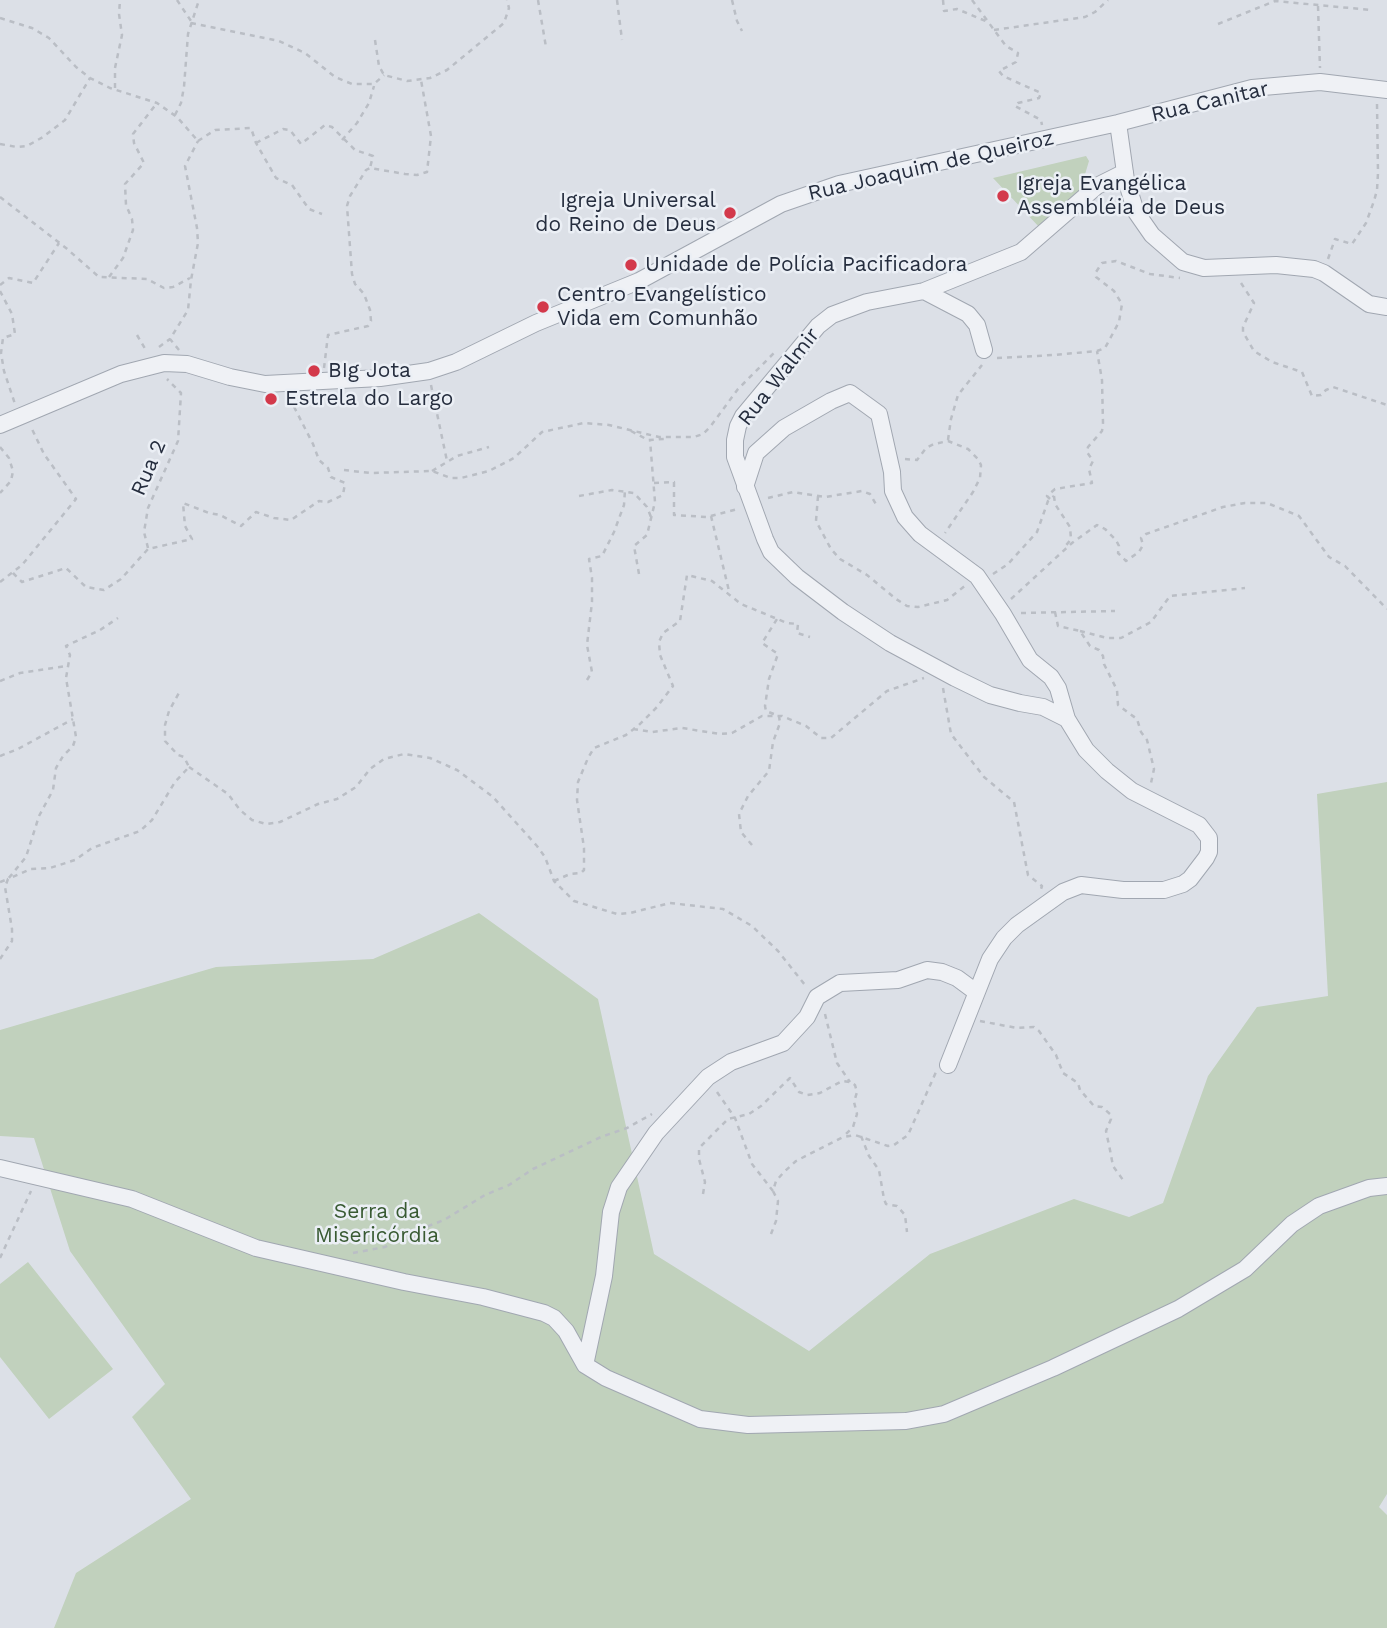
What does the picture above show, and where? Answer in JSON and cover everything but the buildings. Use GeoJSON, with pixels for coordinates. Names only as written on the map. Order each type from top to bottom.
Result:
{"type":"FeatureCollection","features":[{"type":"Feature","properties":{"kind":"street","name":"Rua Canitar"},"geometry":{"type":"LineString","coordinates":[[1118,123],[1252,88],[1320,82],[1382,89]]}},
{"type":"Feature","properties":{"kind":"street","name":"Rua Joaquim de Queiroz"},"geometry":{"type":"LineString","coordinates":[[0,425],[110,378],[158,363],[181,363],[252,383],[284,384],[429,372],[456,362],[536,323],[639,281],[781,204],[804,195],[932,162],[1118,123]]}},
{"type":"Feature","properties":{"kind":"street"},"geometry":{"type":"LineString","coordinates":[[1118,123],[1130,200],[1152,235],[1183,262],[1204,268],[1276,264],[1314,269],[1369,304],[1387,307]]}},
{"type":"Feature","properties":{"kind":"street","name":"Rua Walmir"},"geometry":{"type":"LineString","coordinates":[[1067,719],[1043,707],[990,695],[939,672],[843,612],[797,577],[771,552],[734,457],[738,426],[750,407],[818,326],[832,315],[851,307],[925,291],[1021,252],[1097,186],[1125,172]]}},
{"type":"Feature","properties":{"kind":"street"},"geometry":{"type":"LineString","coordinates":[[925,291],[968,314],[977,325],[985,353]]}},
{"type":"Feature","properties":{"kind":"street"},"geometry":{"type":"LineString","coordinates":[[745,487],[753,459],[761,446],[784,428],[831,401],[850,393],[879,414],[897,502],[913,527],[979,580],[1002,612],[1030,660],[1051,677],[1058,688],[1067,719],[1086,750],[1107,771],[1139,795],[1199,825],[1210,844],[1209,852],[1190,879],[1183,884],[1164,890],[1123,890],[1082,885],[1063,892],[1004,937],[990,959],[948,1065]]}},
{"type":"Feature","properties":{"kind":"street"},"geometry":{"type":"LineString","coordinates":[[585,1364],[604,1276],[611,1212],[619,1187],[656,1133],[708,1077],[731,1062],[783,1043],[807,1017],[817,997],[840,983],[898,980],[927,970],[957,978],[976,992]]}},
{"type":"Feature","properties":{"kind":"street"},"geometry":{"type":"LineString","coordinates":[[0,1168],[132,1199],[256,1248],[404,1283],[494,1299],[544,1313],[554,1318],[566,1331],[585,1364],[606,1378],[700,1419],[748,1425],[906,1421],[944,1414],[1030,1379],[1178,1309],[1245,1269],[1292,1224],[1319,1206],[1369,1188],[1387,1186]]}},
{"type":"Feature","properties":{"kind":"path"},"geometry":{"type":"LineString","coordinates":[[115,88],[115,68],[122,35],[120,0]]}},
{"type":"Feature","properties":{"kind":"path"},"geometry":{"type":"LineString","coordinates":[[177,0],[191,22],[279,41],[305,52],[335,77],[344,81],[374,85]]}},
{"type":"Feature","properties":{"kind":"path"},"geometry":{"type":"LineString","coordinates":[[175,115],[181,103],[191,22],[199,0]]}},
{"type":"Feature","properties":{"kind":"path"},"geometry":{"type":"LineString","coordinates":[[374,40],[379,66],[384,75],[407,81],[421,80],[447,70],[503,23],[509,8],[507,0]]}},
{"type":"Feature","properties":{"kind":"path"},"geometry":{"type":"LineString","coordinates":[[538,0],[546,47]]}},
{"type":"Feature","properties":{"kind":"path"},"geometry":{"type":"LineString","coordinates":[[617,0],[622,40]]}},
{"type":"Feature","properties":{"kind":"path"},"geometry":{"type":"LineString","coordinates":[[733,0],[742,31]]}},
{"type":"Feature","properties":{"kind":"path"},"geometry":{"type":"LineString","coordinates":[[943,0],[944,11],[957,9],[988,22]]}},
{"type":"Feature","properties":{"kind":"path"},"geometry":{"type":"LineString","coordinates":[[972,0],[1006,46],[1018,53],[1016,62],[999,71],[1003,76],[1041,93],[1039,98],[1014,106],[1041,120],[1045,139]]}},
{"type":"Feature","properties":{"kind":"path"},"geometry":{"type":"LineString","coordinates":[[993,30],[1085,17],[1096,12],[1108,0]]}},
{"type":"Feature","properties":{"kind":"path"},"geometry":{"type":"LineString","coordinates":[[1217,24],[1275,1],[1371,10]]}},
{"type":"Feature","properties":{"kind":"path"},"geometry":{"type":"LineString","coordinates":[[1318,6],[1320,82]]}},
{"type":"Feature","properties":{"kind":"path"},"geometry":{"type":"LineString","coordinates":[[0,18],[32,27],[49,38],[90,78],[157,103],[175,115],[198,141]]}},
{"type":"Feature","properties":{"kind":"path"},"geometry":{"type":"LineString","coordinates":[[342,140],[357,123],[369,103],[374,85],[384,75]]}},
{"type":"Feature","properties":{"kind":"path"},"geometry":{"type":"LineString","coordinates":[[0,144],[27,146],[43,137],[65,120],[90,78]]}},
{"type":"Feature","properties":{"kind":"path"},"geometry":{"type":"LineString","coordinates":[[323,381],[328,335],[368,326],[371,321],[365,294],[355,284],[352,274],[349,196],[366,170],[417,175],[427,172],[430,136],[421,80]]}},
{"type":"Feature","properties":{"kind":"path"},"geometry":{"type":"LineString","coordinates":[[1324,273],[1335,239],[1352,244],[1366,223],[1377,190],[1382,89]]}},
{"type":"Feature","properties":{"kind":"path"},"geometry":{"type":"LineString","coordinates":[[109,276],[122,258],[133,230],[126,205],[125,184],[144,163],[134,143],[133,134],[157,103]]}},
{"type":"Feature","properties":{"kind":"path"},"geometry":{"type":"LineString","coordinates":[[256,143],[283,129],[290,130],[301,144],[325,125],[332,127],[342,140],[355,150],[373,156],[370,169]]}},
{"type":"Feature","properties":{"kind":"path"},"geometry":{"type":"LineString","coordinates":[[181,363],[178,346],[170,339],[188,310],[191,277],[196,260],[197,228],[185,166],[198,141],[215,130],[251,128],[256,143],[276,178],[292,185],[309,209],[322,214]]}},
{"type":"Feature","properties":{"kind":"path"},"geometry":{"type":"LineString","coordinates":[[0,197],[99,277],[153,280],[156,285],[164,288],[173,287],[191,277]]}},
{"type":"Feature","properties":{"kind":"path"},"geometry":{"type":"LineString","coordinates":[[0,285],[9,278],[33,283],[59,243]]}},
{"type":"Feature","properties":{"kind":"path"},"geometry":{"type":"LineString","coordinates":[[948,441],[958,395],[980,370],[985,353],[1030,357],[1097,351],[1109,343],[1122,313],[1122,304],[1118,296],[1096,277],[1102,263],[1116,261],[1150,274],[1184,278]]}},
{"type":"Feature","properties":{"kind":"path"},"geometry":{"type":"LineString","coordinates":[[1226,268],[1246,289],[1254,303],[1242,327],[1254,351],[1272,362],[1302,372],[1312,396],[1321,395],[1334,387],[1387,405]]}},
{"type":"Feature","properties":{"kind":"path"},"geometry":{"type":"LineString","coordinates":[[0,291],[12,314],[15,334],[3,338],[1,353],[4,371],[44,454],[76,499],[31,555],[0,582]]}},
{"type":"Feature","properties":{"kind":"path","name":"Rua 2"},"geometry":{"type":"LineString","coordinates":[[137,335],[165,377],[181,393],[178,441],[148,508],[144,532],[148,549]]}},
{"type":"Feature","properties":{"kind":"path"},"geometry":{"type":"LineString","coordinates":[[628,429],[650,440],[703,434],[738,389],[770,355],[783,346]]}},
{"type":"Feature","properties":{"kind":"path"},"geometry":{"type":"LineString","coordinates":[[1051,499],[1047,496],[1055,489],[1092,483],[1089,469],[1093,461],[1087,452],[1088,447],[1099,436],[1103,423],[1102,380],[1097,351]]}},
{"type":"Feature","properties":{"kind":"path"},"geometry":{"type":"LineString","coordinates":[[429,372],[447,461]]}},
{"type":"Feature","properties":{"kind":"path"},"geometry":{"type":"LineString","coordinates":[[13,573],[22,582],[66,568],[86,587],[104,590],[121,579],[148,549],[192,539],[185,526],[183,502],[241,526],[256,512],[274,519],[291,520],[319,501],[328,502],[343,495],[345,484],[331,477],[328,468],[319,460],[284,384]]}},
{"type":"Feature","properties":{"kind":"path"},"geometry":{"type":"LineString","coordinates":[[344,470],[432,471],[451,478],[461,478],[489,471],[514,458],[542,432],[565,426],[598,423],[672,438]]}},
{"type":"Feature","properties":{"kind":"path"},"geometry":{"type":"LineString","coordinates":[[639,574],[634,545],[647,535],[654,502],[650,440]]}},
{"type":"Feature","properties":{"kind":"path"},"geometry":{"type":"LineString","coordinates":[[917,460],[926,448],[934,443],[948,441],[968,449],[978,459],[981,472],[973,492],[944,535],[933,544]]}},
{"type":"Feature","properties":{"kind":"path"},"geometry":{"type":"LineString","coordinates":[[0,447],[9,458],[13,471],[11,481],[0,493]]}},
{"type":"Feature","properties":{"kind":"path"},"geometry":{"type":"LineString","coordinates":[[432,471],[467,452],[489,447]]}},
{"type":"Feature","properties":{"kind":"path"},"geometry":{"type":"LineString","coordinates":[[654,483],[674,482],[674,515],[711,516],[793,492],[818,496],[862,491],[870,494],[877,506]]}},
{"type":"Feature","properties":{"kind":"path"},"geometry":{"type":"LineString","coordinates":[[579,496],[612,490],[634,493],[651,517]]}},
{"type":"Feature","properties":{"kind":"path"},"geometry":{"type":"LineString","coordinates":[[587,680],[592,672],[587,645],[592,602],[589,559],[602,556],[617,525],[624,505],[625,491]]}},
{"type":"Feature","properties":{"kind":"path"},"geometry":{"type":"LineString","coordinates":[[818,496],[816,521],[831,549],[840,559],[867,575],[907,606],[919,607],[947,600],[1008,564],[1037,533],[1054,496],[1055,504],[1070,527],[1071,539],[1062,553]]}},
{"type":"Feature","properties":{"kind":"path"},"geometry":{"type":"LineString","coordinates":[[1002,612],[1033,577],[1087,530],[1097,525],[1116,540],[1118,553],[1126,561],[1139,552],[1143,545],[1141,538],[1146,534],[1223,507],[1245,503],[1267,503],[1299,516],[1329,557],[1345,566],[1387,609]]}},
{"type":"Feature","properties":{"kind":"path"},"geometry":{"type":"LineString","coordinates":[[711,516],[729,592]]}},
{"type":"Feature","properties":{"kind":"path"},"geometry":{"type":"LineString","coordinates":[[554,881],[584,870],[584,848],[577,800],[582,769],[594,748],[633,729],[657,707],[673,686],[660,655],[659,642],[663,634],[680,621],[687,575],[712,581],[741,604],[777,619],[798,624],[797,633],[810,637]]}},
{"type":"Feature","properties":{"kind":"path"},"geometry":{"type":"LineString","coordinates":[[1055,612],[1058,626],[1107,638],[1121,638],[1151,622],[1170,596],[1245,587]]}},
{"type":"Feature","properties":{"kind":"path"},"geometry":{"type":"LineString","coordinates":[[1002,612],[1086,614],[1115,611]]}},
{"type":"Feature","properties":{"kind":"path"},"geometry":{"type":"LineString","coordinates":[[0,959],[12,941],[5,887],[8,879],[26,857],[39,816],[53,790],[56,768],[73,746],[76,737],[66,678],[70,655],[66,646],[118,618]]}},
{"type":"Feature","properties":{"kind":"path"},"geometry":{"type":"LineString","coordinates":[[777,619],[762,643],[778,654],[769,678],[766,711],[801,723],[821,737],[831,738],[887,691],[939,672],[951,734],[984,777],[1014,802],[1028,875],[1042,886],[1039,893],[1040,909]]}},
{"type":"Feature","properties":{"kind":"path"},"geometry":{"type":"LineString","coordinates":[[1080,631],[1090,646],[1099,650],[1103,656],[1104,664],[1117,690],[1118,705],[1137,719],[1147,740],[1153,763],[1153,780],[1139,795]]}},
{"type":"Feature","properties":{"kind":"path"},"geometry":{"type":"LineString","coordinates":[[0,681],[20,673],[48,671],[66,666]]}},
{"type":"Feature","properties":{"kind":"path"},"geometry":{"type":"LineString","coordinates":[[180,691],[169,711],[165,725],[165,741],[178,755],[184,757],[189,767],[228,794],[252,820],[266,824],[280,822],[318,804],[337,799],[356,788],[370,769],[384,759],[404,754],[430,758],[457,770],[493,796],[545,858],[554,881],[574,901],[617,914],[630,914],[670,903],[723,909],[752,926],[778,951],[817,997],[828,1021],[838,1063],[850,1082]]}},
{"type":"Feature","properties":{"kind":"path"},"geometry":{"type":"LineString","coordinates":[[633,729],[652,732],[682,728],[720,734],[732,733],[762,716],[779,716]]}},
{"type":"Feature","properties":{"kind":"path"},"geometry":{"type":"LineString","coordinates":[[752,845],[741,832],[739,814],[748,796],[769,771],[773,742],[780,723],[779,716]]}},
{"type":"Feature","properties":{"kind":"path"},"geometry":{"type":"LineString","coordinates":[[0,756],[73,719]]}},
{"type":"Feature","properties":{"kind":"path"},"geometry":{"type":"LineString","coordinates":[[0,882],[31,869],[75,860],[92,848],[140,831],[152,820],[175,782],[189,767]]}},
{"type":"Feature","properties":{"kind":"path"},"geometry":{"type":"LineString","coordinates":[[967,1020],[1017,1028],[1034,1027],[1039,1031],[1056,1055],[1063,1073],[1078,1083],[1080,1090],[1094,1106],[1102,1107],[1110,1114],[1111,1119],[1106,1131],[1113,1166],[1123,1180]]}},
{"type":"Feature","properties":{"kind":"path"},"geometry":{"type":"LineString","coordinates":[[843,1137],[861,1136],[887,1146],[894,1145],[908,1135],[935,1073],[948,1065]]}},
{"type":"Feature","properties":{"kind":"path"},"geometry":{"type":"LineString","coordinates":[[703,1194],[705,1182],[699,1148],[729,1119],[749,1114],[761,1106],[790,1077],[799,1091],[807,1095],[820,1093],[842,1081],[855,1085],[857,1093],[854,1102],[857,1114],[853,1127],[843,1137],[796,1161],[776,1181],[773,1191]]}},
{"type":"Feature","properties":{"kind":"path"},"geometry":{"type":"LineString","coordinates":[[714,1088],[730,1107],[752,1164],[778,1201],[776,1221],[771,1234]]}},
{"type":"Feature","properties":{"kind":"path"},"geometry":{"type":"LineString","coordinates":[[353,1253],[385,1247],[444,1220],[533,1169],[601,1137],[627,1128],[657,1111]]}},
{"type":"Feature","properties":{"kind":"path"},"geometry":{"type":"LineString","coordinates":[[861,1136],[869,1156],[879,1170],[884,1199],[887,1204],[897,1206],[905,1215],[907,1232]]}},
{"type":"Feature","properties":{"kind":"path"},"geometry":{"type":"LineString","coordinates":[[0,1258],[38,1175]]}},
{"type":"Feature","properties":{"kind":"green space"},"geometry":{"type":"Polygon","coordinates":[[[1086,156],[1089,161],[1080,191],[1040,228],[993,178],[1086,156]]]}},
{"type":"Feature","properties":{"kind":"green space","name":"Serra da Misericórdia"},"geometry":{"type":"Polygon","coordinates":[[[1387,782],[1387,1494],[1379,1507],[1387,1515],[1387,1628],[54,1628],[76,1573],[191,1499],[132,1417],[165,1384],[70,1251],[34,1138],[0,1136],[0,1030],[216,967],[373,959],[479,913],[598,999],[654,1254],[809,1351],[930,1254],[1074,1199],[1129,1217],[1163,1203],[1208,1076],[1257,1007],[1328,996],[1317,794],[1387,782]]]}},
{"type":"Feature","properties":{"kind":"green space"},"geometry":{"type":"Polygon","coordinates":[[[28,1262],[113,1369],[49,1419],[0,1357],[0,1284],[28,1262]]]}},
{"type":"Feature","properties":{"kind":"place","name":"Igreja Evangélica Assembléia de Deus"},"geometry":{"type":"Point","coordinates":[1003,196]}},
{"type":"Feature","properties":{"kind":"place","name":"Igreja Universal do Reino de Deus"},"geometry":{"type":"Point","coordinates":[730,213]}},
{"type":"Feature","properties":{"kind":"place","name":"Unidade de Polícia Pacificadora"},"geometry":{"type":"Point","coordinates":[631,265]}},
{"type":"Feature","properties":{"kind":"place","name":"Centro Evangelístico Vida em Comunhão"},"geometry":{"type":"Point","coordinates":[543,307]}},
{"type":"Feature","properties":{"kind":"place","name":"BIg Jota"},"geometry":{"type":"Point","coordinates":[314,371]}},
{"type":"Feature","properties":{"kind":"place","name":"Estrela do Largo"},"geometry":{"type":"Point","coordinates":[271,399]}}]}
